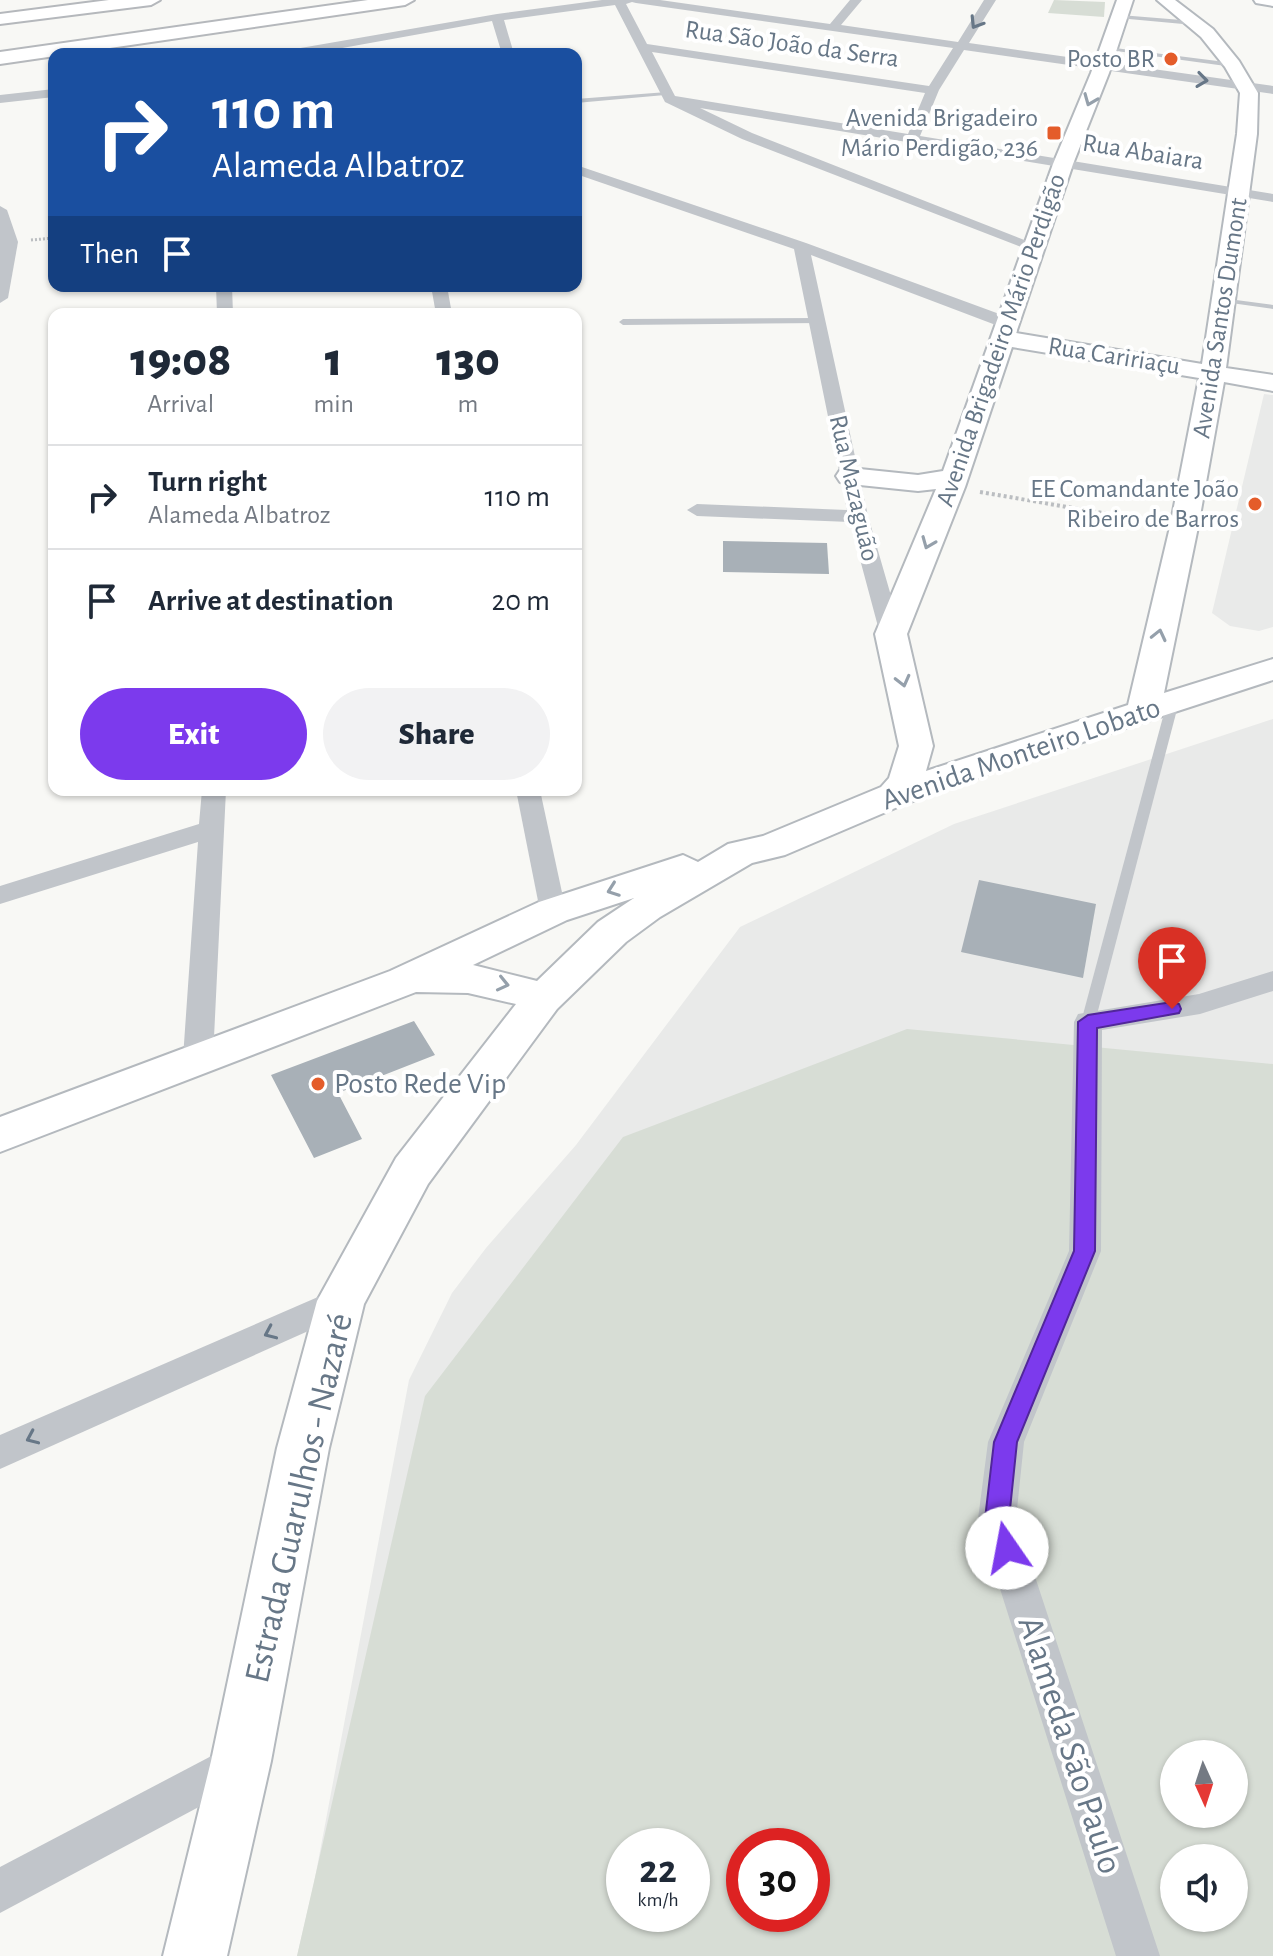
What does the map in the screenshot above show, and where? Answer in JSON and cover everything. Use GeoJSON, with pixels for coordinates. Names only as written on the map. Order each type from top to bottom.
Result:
{"type":"FeatureCollection","features":[{"type":"Feature","properties":{"kind":"highway"},"geometry":{"type":"LineString","coordinates":[[0,39],[281,0]]}},
{"type":"Feature","properties":{"kind":"highway"},"geometry":{"type":"LineString","coordinates":[[0,48],[340,0]]}},
{"type":"Feature","properties":{"kind":"highway"},"geometry":{"type":"LineString","coordinates":[[70,48],[405,0]]}},
{"type":"Feature","properties":{"kind":"highway"},"geometry":{"type":"LineString","coordinates":[[0,19],[158,4]]}},
{"type":"Feature","properties":{"kind":"highway"},"geometry":{"type":"LineString","coordinates":[[0,31],[158,4]]}},
{"type":"Feature","properties":{"kind":"highway"},"geometry":{"type":"LineString","coordinates":[[0,58],[48,51]]}},
{"type":"Feature","properties":{"kind":"main road","name":"Avenida Santos Dumont"},"geometry":{"type":"LineString","coordinates":[[1158,707],[1184,527],[1213,372],[1240,193],[1249,93],[1233,65],[1207,33],[1165,0]]}},
{"type":"Feature","properties":{"kind":"main road"},"geometry":{"type":"LineString","coordinates":[[1262,0],[1273,1]]}},
{"type":"Feature","properties":{"kind":"main road","name":"Avenida Brigadeiro Mário Perdigão"},"geometry":{"type":"LineString","coordinates":[[891,634],[952,483],[1063,164],[1122,9]]}},
{"type":"Feature","properties":{"kind":"main road","name":"Rua Caririaçu"},"geometry":{"type":"LineString","coordinates":[[1005,330],[1273,383]]}},
{"type":"Feature","properties":{"kind":"main road"},"geometry":{"type":"LineString","coordinates":[[850,476],[952,483]]}},
{"type":"Feature","properties":{"kind":"main road","name":"Rua Mazaguão"},"geometry":{"type":"LineString","coordinates":[[891,634],[915,729],[914,763],[894,795]]}},
{"type":"Feature","properties":{"kind":"main road","name":"Avenida Monteiro Lobato"},"geometry":{"type":"LineString","coordinates":[[543,999],[674,910],[754,862],[756,849],[991,760],[1273,669]]}},
{"type":"Feature","properties":{"kind":"main road"},"geometry":{"type":"LineString","coordinates":[[915,729],[924,739],[954,755],[991,760]]}},
{"type":"Feature","properties":{"kind":"main road"},"geometry":{"type":"LineString","coordinates":[[0,1135],[404,981],[553,911],[650,877],[756,849]]}},
{"type":"Feature","properties":{"kind":"main road"},"geometry":{"type":"LineString","coordinates":[[404,981],[464,978],[494,981],[543,999]]}},
{"type":"Feature","properties":{"kind":"main road","name":"Estrada Guarulhos - Nazaré"},"geometry":{"type":"LineString","coordinates":[[195,1956],[241,1761],[303,1448],[341,1301],[412,1171],[543,999]]}},
{"type":"Feature","properties":{"kind":"street"},"geometry":{"type":"LineString","coordinates":[[636,0],[962,46],[1106,56],[1273,90]]}},
{"type":"Feature","properties":{"kind":"street"},"geometry":{"type":"LineString","coordinates":[[833,28],[856,0]]}},
{"type":"Feature","properties":{"kind":"street"},"geometry":{"type":"LineString","coordinates":[[912,140],[933,90],[990,0]]}},
{"type":"Feature","properties":{"kind":"street"},"geometry":{"type":"LineString","coordinates":[[315,48],[497,17],[623,1],[669,97],[747,136],[1034,247]]}},
{"type":"Feature","properties":{"kind":"street"},"geometry":{"type":"LineString","coordinates":[[497,17],[506,48]]}},
{"type":"Feature","properties":{"kind":"street"},"geometry":{"type":"LineString","coordinates":[[336,43],[346,48]]}},
{"type":"Feature","properties":{"kind":"street","name":"Rua São João da Serra"},"geometry":{"type":"LineString","coordinates":[[643,47],[933,90]]}},
{"type":"Feature","properties":{"kind":"street"},"geometry":{"type":"LineString","coordinates":[[0,99],[48,94]]}},
{"type":"Feature","properties":{"kind":"street","name":"Rua Abaiara"},"geometry":{"type":"LineString","coordinates":[[669,97],[1273,198]]}},
{"type":"Feature","properties":{"kind":"street"},"geometry":{"type":"LineString","coordinates":[[747,136],[749,127],[777,117]]}},
{"type":"Feature","properties":{"kind":"street"},"geometry":{"type":"LineString","coordinates":[[582,171],[801,246],[1005,330]]}},
{"type":"Feature","properties":{"kind":"street"},"geometry":{"type":"LineString","coordinates":[[0,298],[10,242],[2,216]]}},
{"type":"Feature","properties":{"kind":"street","name":"Rua Mazaguão"},"geometry":{"type":"LineString","coordinates":[[801,246],[858,516],[891,634]]}},
{"type":"Feature","properties":{"kind":"street"},"geometry":{"type":"LineString","coordinates":[[697,510],[858,516]]}},
{"type":"Feature","properties":{"kind":"street"},"geometry":{"type":"LineString","coordinates":[[198,1058],[214,796]]}},
{"type":"Feature","properties":{"kind":"street"},"geometry":{"type":"LineString","coordinates":[[529,796],[553,911]]}},
{"type":"Feature","properties":{"kind":"street"},"geometry":{"type":"LineString","coordinates":[[0,895],[212,829]]}},
{"type":"Feature","properties":{"kind":"street"},"geometry":{"type":"LineString","coordinates":[[1088,1022],[1200,1004],[1273,981]]}},
{"type":"Feature","properties":{"kind":"street","name":"Alameda São Paulo"},"geometry":{"type":"LineString","coordinates":[[1088,1022],[1085,1251],[1006,1442],[997,1519],[1138,1956]]}},
{"type":"Feature","properties":{"kind":"street"},"geometry":{"type":"LineString","coordinates":[[0,1452],[341,1301]]}},
{"type":"Feature","properties":{"kind":"street"},"geometry":{"type":"LineString","coordinates":[[0,1891],[241,1761]]}},
{"type":"Feature","properties":{"kind":"lane"},"geometry":{"type":"LineString","coordinates":[[1122,9],[1194,23]]}},
{"type":"Feature","properties":{"kind":"lane"},"geometry":{"type":"LineString","coordinates":[[1106,56],[1233,65]]}},
{"type":"Feature","properties":{"kind":"lane"},"geometry":{"type":"LineString","coordinates":[[582,101],[669,97]]}},
{"type":"Feature","properties":{"kind":"lane"},"geometry":{"type":"LineString","coordinates":[[1224,300],[1273,307]]}},
{"type":"Feature","properties":{"kind":"lane"},"geometry":{"type":"LineString","coordinates":[[623,322],[818,321]]}},
{"type":"Feature","properties":{"kind":"lane"},"geometry":{"type":"LineString","coordinates":[[1088,1022],[1158,707]]}},
{"type":"Feature","properties":{"kind":"path"},"geometry":{"type":"LineString","coordinates":[[952,483],[1184,527]]}},
{"type":"Feature","properties":{"kind":"shaded area"},"geometry":{"type":"Polygon","coordinates":[[[1054,0],[1105,2],[1104,17],[1048,13],[1054,0]]]}},
{"type":"Feature","properties":{"kind":"shaded area","name":"EE Comandante João Ribeiro de Barros"},"geometry":{"type":"Polygon","coordinates":[[[1264,394],[1273,395],[1273,627],[1259,631],[1230,626],[1212,613],[1264,394]]]}},
{"type":"Feature","properties":{"kind":"shaded area"},"geometry":{"type":"Polygon","coordinates":[[[1273,719],[1273,1956],[297,1956],[314,1883],[409,1380],[452,1293],[486,1248],[576,1145],[740,927],[954,824],[1273,719]]]}},
{"type":"Feature","properties":{"kind":"shaded area"},"geometry":{"type":"Polygon","coordinates":[[[907,1029],[1273,1064],[1273,1956],[297,1956],[425,1396],[623,1137],[907,1029]]]}},
{"type":"Feature","properties":{"kind":"building"},"geometry":{"type":"Polygon","coordinates":[[[723,541],[827,543],[829,574],[723,572],[723,541]]]}},
{"type":"Feature","properties":{"kind":"building"},"geometry":{"type":"Polygon","coordinates":[[[979,880],[1096,904],[1083,978],[961,952],[979,880]]]}},
{"type":"Feature","properties":{"kind":"building","name":"Posto Rede Vip"},"geometry":{"type":"Polygon","coordinates":[[[414,1021],[435,1055],[338,1093],[362,1139],[314,1158],[271,1075],[414,1021]]]}},
{"type":"Feature","properties":{"kind":"place","name":"Posto BR"},"geometry":{"type":"Point","coordinates":[1171,59]}},
{"type":"Feature","properties":{"kind":"place","name":"Avenida Brigadeiro Mário Perdigão, 236"},"geometry":{"type":"Point","coordinates":[1054,133]}},
{"type":"Feature","properties":{"kind":"place","name":"EE Comandante João Ribeiro de Barros"},"geometry":{"type":"Point","coordinates":[1255,504]}},
{"type":"Feature","properties":{"kind":"place","name":"Posto Rede Vip"},"geometry":{"type":"Point","coordinates":[318,1084]}},
{"type":"Feature","properties":{"kind":"route"},"geometry":{"type":"LineString","coordinates":[[1007,1548],[997,1519],[1006,1442],[1085,1251],[1088,1022],[1172,1009]]}}]}
